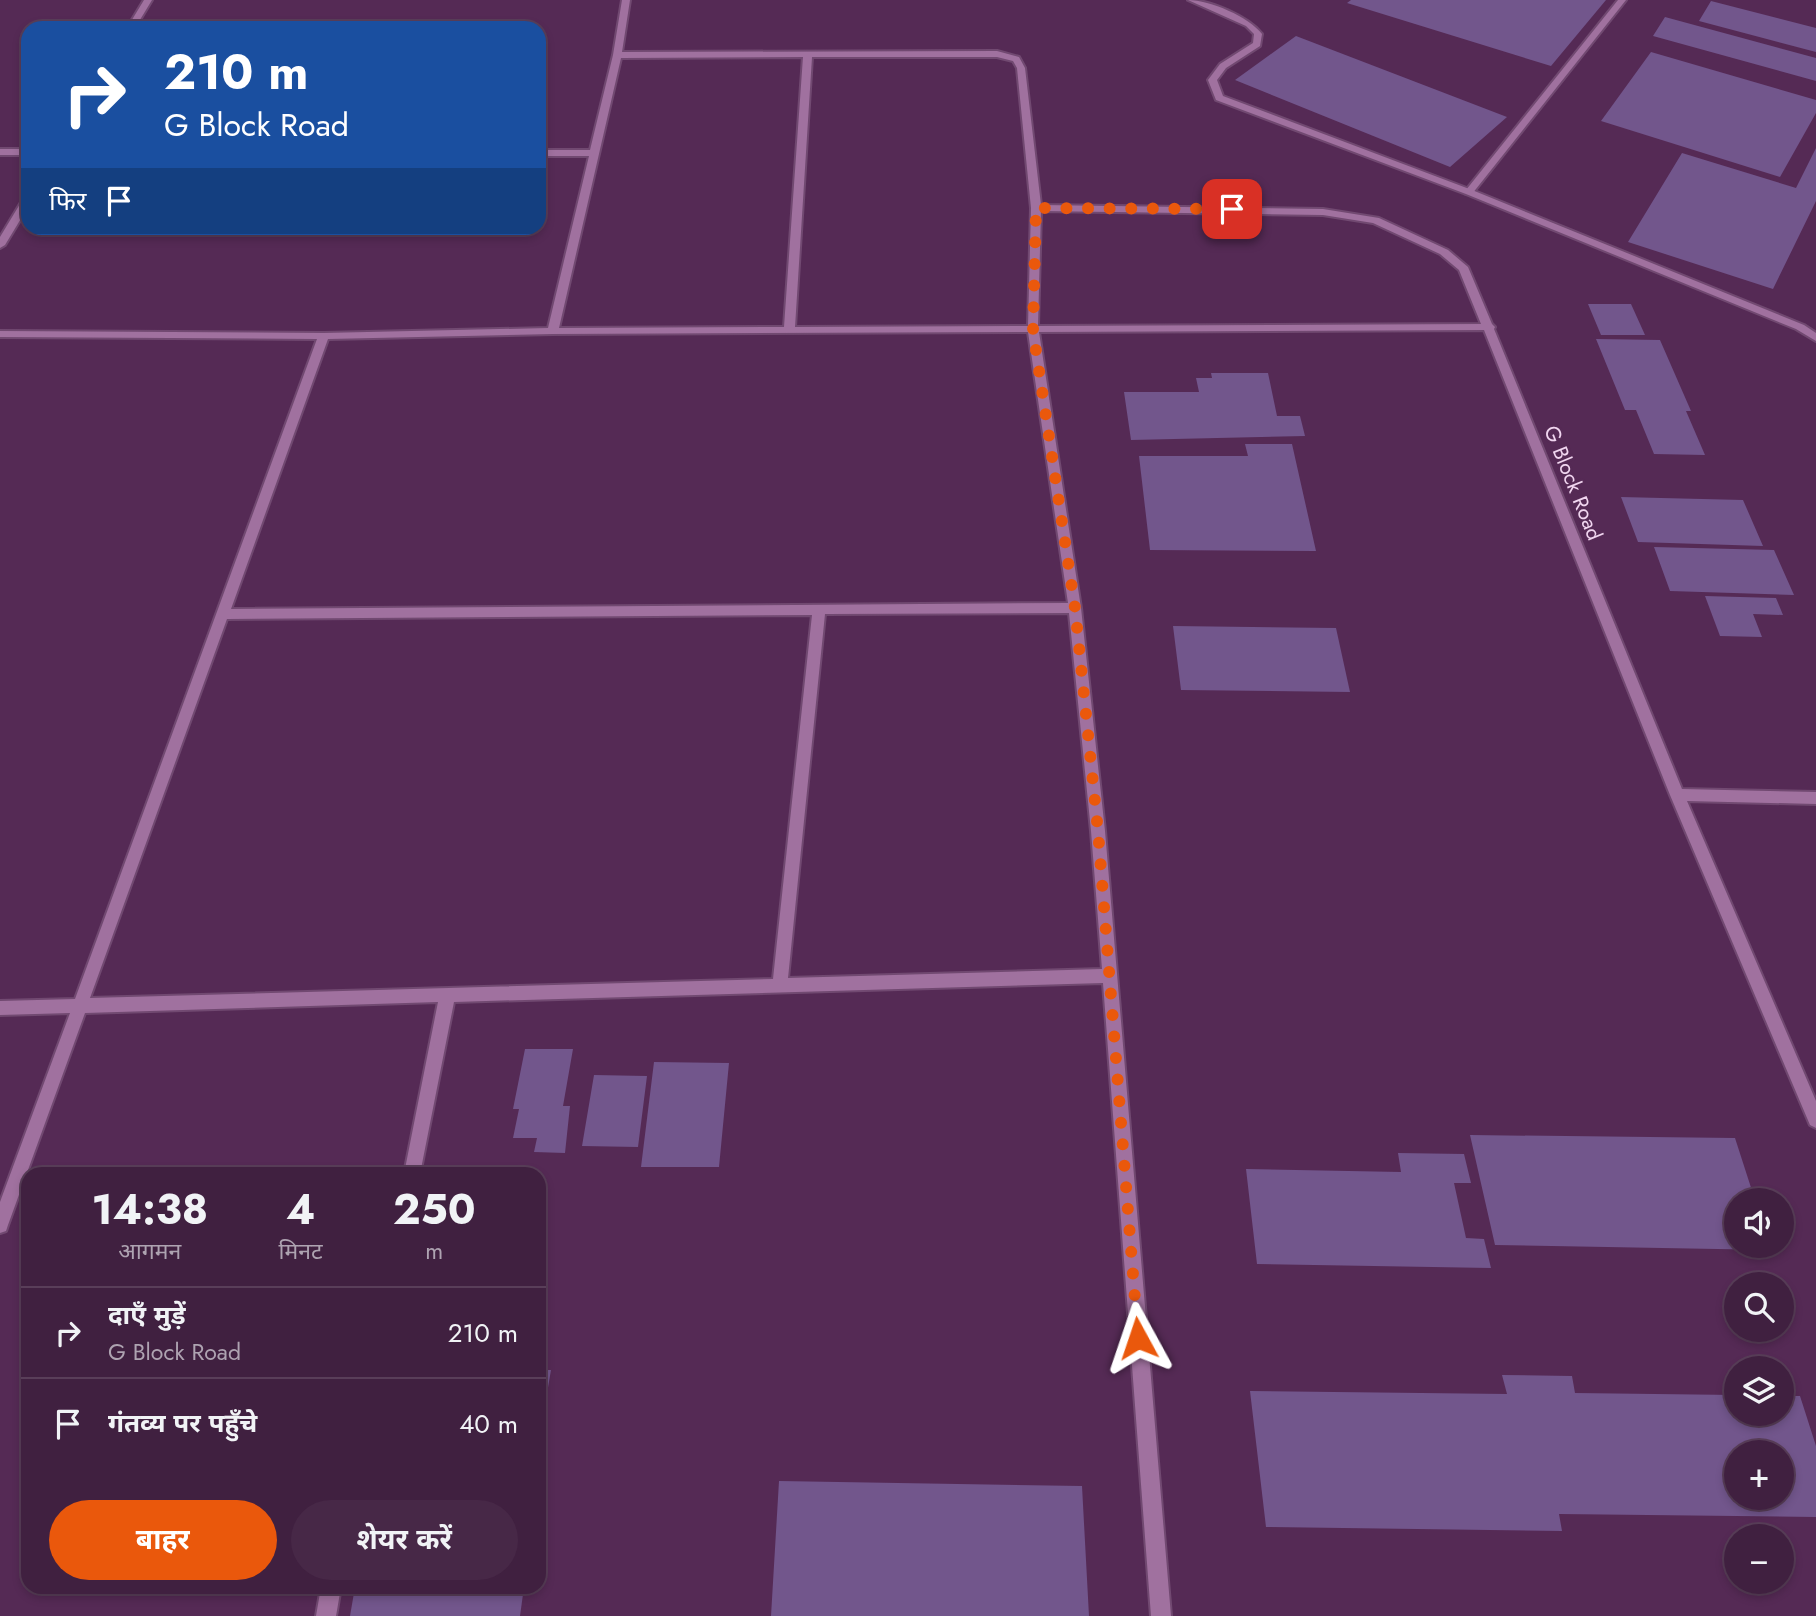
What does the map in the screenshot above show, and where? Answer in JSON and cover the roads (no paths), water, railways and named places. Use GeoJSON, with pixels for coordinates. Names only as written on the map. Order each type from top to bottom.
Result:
{"type":"FeatureCollection","features":[{"type":"Feature","properties":{"kind":"street"},"geometry":{"type":"LineString","coordinates":[[135,21],[148,0]]}},
{"type":"Feature","properties":{"kind":"street"},"geometry":{"type":"LineString","coordinates":[[553,331],[617,55],[626,0]]}},
{"type":"Feature","properties":{"kind":"street"},"geometry":{"type":"LineString","coordinates":[[1192,0],[1249,24],[1258,34],[1257,44],[1223,66],[1212,80],[1219,98],[1469,192],[1800,327],[1816,338]]}},
{"type":"Feature","properties":{"kind":"street"},"geometry":{"type":"LineString","coordinates":[[1469,192],[1622,0]]}},
{"type":"Feature","properties":{"kind":"street"},"geometry":{"type":"LineString","coordinates":[[617,55],[998,54],[1016,59],[1021,68],[1036,208],[1033,331],[1075,608],[1098,831],[1161,1616]]}},
{"type":"Feature","properties":{"kind":"street"},"geometry":{"type":"LineString","coordinates":[[789,331],[808,55]]}},
{"type":"Feature","properties":{"kind":"street"},"geometry":{"type":"LineString","coordinates":[[0,152],[21,152]]}},
{"type":"Feature","properties":{"kind":"street"},"geometry":{"type":"LineString","coordinates":[[546,153],[595,153]]}},
{"type":"Feature","properties":{"kind":"street","name":"G Block Road"},"geometry":{"type":"LineString","coordinates":[[1036,208],[1288,210],[1374,220],[1444,252],[1464,269],[1490,327],[1677,795],[1816,1120]]}},
{"type":"Feature","properties":{"kind":"street"},"geometry":{"type":"LineString","coordinates":[[0,245],[21,210]]}},
{"type":"Feature","properties":{"kind":"street"},"geometry":{"type":"LineString","coordinates":[[0,334],[324,336],[553,331],[1490,327]]}},
{"type":"Feature","properties":{"kind":"street"},"geometry":{"type":"LineString","coordinates":[[21,1167],[225,614],[324,336]]}},
{"type":"Feature","properties":{"kind":"street"},"geometry":{"type":"LineString","coordinates":[[225,614],[1075,608]]}},
{"type":"Feature","properties":{"kind":"street"},"geometry":{"type":"LineString","coordinates":[[780,987],[819,609]]}},
{"type":"Feature","properties":{"kind":"street"},"geometry":{"type":"LineString","coordinates":[[1677,795],[1816,798]]}},
{"type":"Feature","properties":{"kind":"street"},"geometry":{"type":"LineString","coordinates":[[0,1008],[80,1008],[1108,976]]}},
{"type":"Feature","properties":{"kind":"street"},"geometry":{"type":"LineString","coordinates":[[413,1167],[447,996]]}},
{"type":"Feature","properties":{"kind":"street"},"geometry":{"type":"LineString","coordinates":[[0,1225],[21,1168]]}},
{"type":"Feature","properties":{"kind":"street"},"geometry":{"type":"LineString","coordinates":[[326,1616],[330,1594]]}}]}
